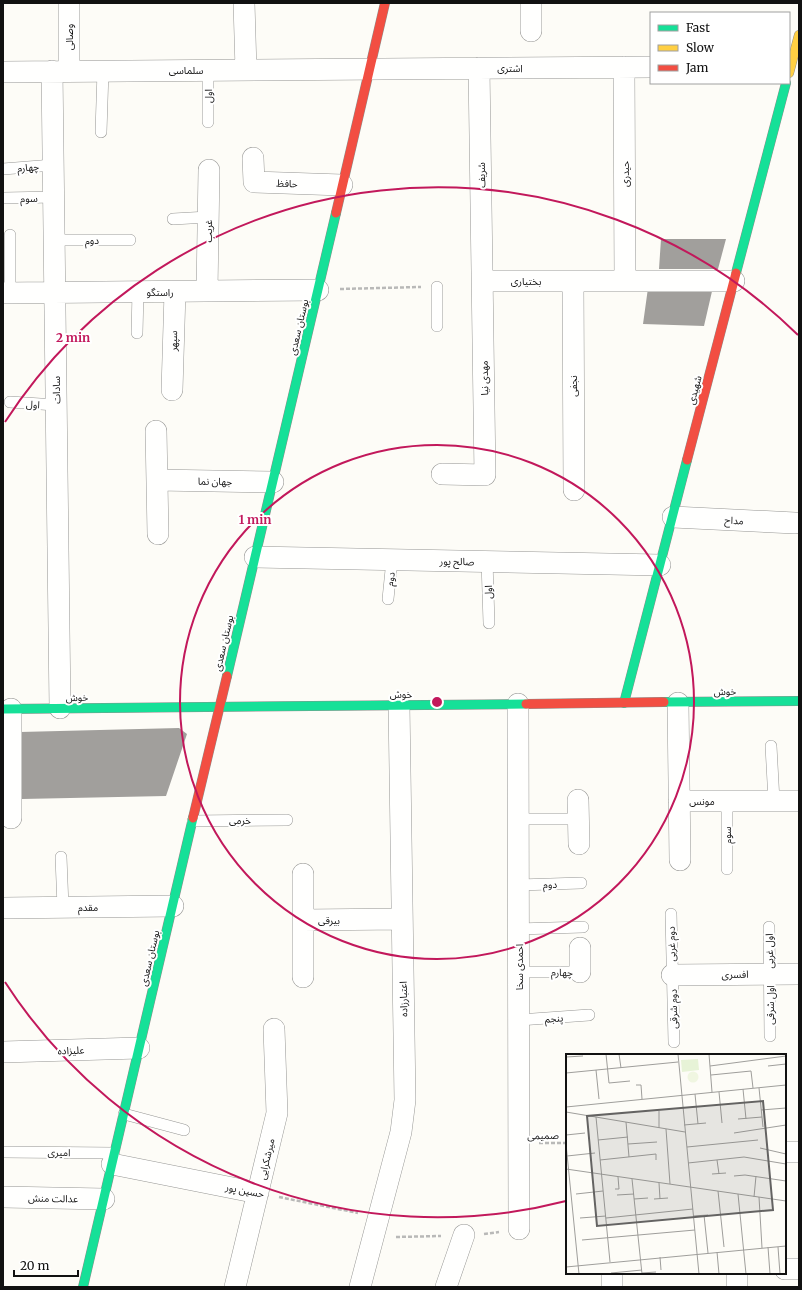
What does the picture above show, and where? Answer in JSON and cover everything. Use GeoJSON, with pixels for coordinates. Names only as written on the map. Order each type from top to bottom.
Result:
{"type":"FeatureCollection","features":[{"type":"Feature","properties":{"kind":"street","name":"وصالی"},"geometry":{"type":"LineString","coordinates":[[61,71],[69,3]]}},
{"type":"Feature","properties":{"kind":"street"},"geometry":{"type":"LineString","coordinates":[[244,3],[246,70]]}},
{"type":"Feature","properties":{"kind":"street","name":"بوستان سعدی"},"geometry":{"type":"LineString","coordinates":[[83,1287],[385,3]]}},
{"type":"Feature","properties":{"kind":"street"},"geometry":{"type":"LineString","coordinates":[[531,3],[531,31]]}},
{"type":"Feature","properties":{"kind":"street","name":"شهیدی"},"geometry":{"type":"LineString","coordinates":[[790,68],[799,35]]}},
{"type":"Feature","properties":{"kind":"street","name":"اشتری"},"geometry":{"type":"LineString","coordinates":[[370,69],[650,66]]}},
{"type":"Feature","properties":{"kind":"street","name":"حیدری"},"geometry":{"type":"LineString","coordinates":[[624,67],[625,281]]}},
{"type":"Feature","properties":{"kind":"street","name":"شریف"},"geometry":{"type":"LineString","coordinates":[[479,68],[483,281]]}},
{"type":"Feature","properties":{"kind":"street","name":"سلماسی"},"geometry":{"type":"LineString","coordinates":[[3,72],[370,69]]}},
{"type":"Feature","properties":{"kind":"street","name":"سادات"},"geometry":{"type":"LineString","coordinates":[[60,708],[53,165],[61,71]]}},
{"type":"Feature","properties":{"kind":"street","name":"شهیدی"},"geometry":{"type":"LineString","coordinates":[[624,703],[786,84]]}},
{"type":"Feature","properties":{"kind":"street","name":"حافظ"},"geometry":{"type":"LineString","coordinates":[[253,158],[254,182],[342,185]]}},
{"type":"Feature","properties":{"kind":"street","name":"غریب"},"geometry":{"type":"LineString","coordinates":[[207,291],[209,170]]}},
{"type":"Feature","properties":{"kind":"street","name":"بختیاری"},"geometry":{"type":"LineString","coordinates":[[483,281],[734,281]]}},
{"type":"Feature","properties":{"kind":"street","name":"مهدی نیا"},"geometry":{"type":"LineString","coordinates":[[442,474],[485,475],[483,281]]}},
{"type":"Feature","properties":{"kind":"street","name":"نجفی"},"geometry":{"type":"LineString","coordinates":[[572,281],[574,490]]}},
{"type":"Feature","properties":{"kind":"street","name":"راستگو"},"geometry":{"type":"LineString","coordinates":[[7,293],[318,290]]}},
{"type":"Feature","properties":{"kind":"street","name":"سپهر"},"geometry":{"type":"LineString","coordinates":[[172,390],[175,292]]}},
{"type":"Feature","properties":{"kind":"street"},"geometry":{"type":"LineString","coordinates":[[156,431],[158,534]]}},
{"type":"Feature","properties":{"kind":"street","name":"جهان نما"},"geometry":{"type":"LineString","coordinates":[[157,480],[273,482]]}},
{"type":"Feature","properties":{"kind":"street","name":"مداح"},"geometry":{"type":"LineString","coordinates":[[673,517],[795,524]]}},
{"type":"Feature","properties":{"kind":"street","name":"صالح پور"},"geometry":{"type":"LineString","coordinates":[[255,557],[660,565]]}},
{"type":"Feature","properties":{"kind":"street","name":"خوش"},"geometry":{"type":"LineString","coordinates":[[7,709],[799,701]]}},
{"type":"Feature","properties":{"kind":"street","name":"مونس"},"geometry":{"type":"LineString","coordinates":[[678,703],[679,801],[799,801]]}},
{"type":"Feature","properties":{"kind":"street","name":"احمدی سخا"},"geometry":{"type":"LineString","coordinates":[[518,704],[519,1229]]}},
{"type":"Feature","properties":{"kind":"street","name":"اعتبارزاده"},"geometry":{"type":"LineString","coordinates":[[360,1287],[401,1132],[405,1100],[399,705]]}},
{"type":"Feature","properties":{"kind":"street"},"geometry":{"type":"LineString","coordinates":[[7,709],[7,790],[11,818]]}},
{"type":"Feature","properties":{"kind":"street"},"geometry":{"type":"LineString","coordinates":[[679,801],[680,860]]}},
{"type":"Feature","properties":{"kind":"street"},"geometry":{"type":"LineString","coordinates":[[578,810],[579,844]]}},
{"type":"Feature","properties":{"kind":"street","name":"بیرقی"},"geometry":{"type":"LineString","coordinates":[[303,874],[303,920],[402,919]]}},
{"type":"Feature","properties":{"kind":"street","name":"مقدم"},"geometry":{"type":"LineString","coordinates":[[3,908],[172,906]]}},
{"type":"Feature","properties":{"kind":"street"},"geometry":{"type":"LineString","coordinates":[[303,920],[304,977]]}},
{"type":"Feature","properties":{"kind":"street","name":"چهارم"},"geometry":{"type":"LineString","coordinates":[[580,948],[580,972]]}},
{"type":"Feature","properties":{"kind":"street","name":"افسری"},"geometry":{"type":"LineString","coordinates":[[672,975],[799,974]]}},
{"type":"Feature","properties":{"kind":"street","name":"میرشکرایی"},"geometry":{"type":"LineString","coordinates":[[234,1287],[277,1114],[274,1029]]}},
{"type":"Feature","properties":{"kind":"street","name":"علیزاده"},"geometry":{"type":"LineString","coordinates":[[3,1052],[139,1048]]}},
{"type":"Feature","properties":{"kind":"street"},"geometry":{"type":"LineString","coordinates":[[786,1152],[799,1152]]}},
{"type":"Feature","properties":{"kind":"street","name":"حسین پور"},"geometry":{"type":"LineString","coordinates":[[113,1158],[258,1193]]}},
{"type":"Feature","properties":{"kind":"street","name":"عدالت منش"},"geometry":{"type":"LineString","coordinates":[[3,1197],[104,1199]]}},
{"type":"Feature","properties":{"kind":"street"},"geometry":{"type":"LineString","coordinates":[[446,1287],[464,1235]]}},
{"type":"Feature","properties":{"kind":"street"},"geometry":{"type":"LineString","coordinates":[[786,1269],[799,1269]]}},
{"type":"Feature","properties":{"kind":"street"},"geometry":{"type":"LineString","coordinates":[[612,1274],[612,1287]]}},
{"type":"Feature","properties":{"kind":"street"},"geometry":{"type":"LineString","coordinates":[[737,1274],[737,1287]]}},
{"type":"Feature","properties":{"kind":"lane","name":"اول"},"geometry":{"type":"LineString","coordinates":[[208,70],[208,122]]}},
{"type":"Feature","properties":{"kind":"lane"},"geometry":{"type":"LineString","coordinates":[[101,132],[103,71]]}},
{"type":"Feature","properties":{"kind":"lane","name":"چهارم"},"geometry":{"type":"LineString","coordinates":[[3,169],[53,165]]}},
{"type":"Feature","properties":{"kind":"lane","name":"سوم"},"geometry":{"type":"LineString","coordinates":[[4,198],[54,197]]}},
{"type":"Feature","properties":{"kind":"lane"},"geometry":{"type":"LineString","coordinates":[[173,219],[208,217]]}},
{"type":"Feature","properties":{"kind":"lane"},"geometry":{"type":"LineString","coordinates":[[7,293],[10,235]]}},
{"type":"Feature","properties":{"kind":"lane","name":"دوم"},"geometry":{"type":"LineString","coordinates":[[54,240],[130,240]]}},
{"type":"Feature","properties":{"kind":"lane"},"geometry":{"type":"LineString","coordinates":[[437,287],[438,326]]}},
{"type":"Feature","properties":{"kind":"lane"},"geometry":{"type":"LineString","coordinates":[[137,333],[138,292]]}},
{"type":"Feature","properties":{"kind":"lane","name":"اول"},"geometry":{"type":"LineString","coordinates":[[10,402],[56,405]]}},
{"type":"Feature","properties":{"kind":"lane","name":"دوم"},"geometry":{"type":"LineString","coordinates":[[388,599],[392,560]]}},
{"type":"Feature","properties":{"kind":"lane","name":"اول"},"geometry":{"type":"LineString","coordinates":[[488,561],[489,623]]}},
{"type":"Feature","properties":{"kind":"lane"},"geometry":{"type":"LineString","coordinates":[[771,746],[774,801]]}},
{"type":"Feature","properties":{"kind":"lane","name":"سوم"},"geometry":{"type":"LineString","coordinates":[[727,801],[727,868]]}},
{"type":"Feature","properties":{"kind":"lane"},"geometry":{"type":"LineString","coordinates":[[519,819],[578,810]]}},
{"type":"Feature","properties":{"kind":"lane","name":"خرمی"},"geometry":{"type":"LineString","coordinates":[[193,821],[287,820]]}},
{"type":"Feature","properties":{"kind":"lane"},"geometry":{"type":"LineString","coordinates":[[61,857],[63,907]]}},
{"type":"Feature","properties":{"kind":"lane","name":"دوم"},"geometry":{"type":"LineString","coordinates":[[519,885],[582,883]]}},
{"type":"Feature","properties":{"kind":"lane","name":"دوم غربی"},"geometry":{"type":"LineString","coordinates":[[670,914],[672,975]]}},
{"type":"Feature","properties":{"kind":"lane"},"geometry":{"type":"LineString","coordinates":[[518,929],[583,927]]}},
{"type":"Feature","properties":{"kind":"lane","name":"اول غربی"},"geometry":{"type":"LineString","coordinates":[[769,927],[770,974]]}},
{"type":"Feature","properties":{"kind":"lane","name":"چهارم"},"geometry":{"type":"LineString","coordinates":[[519,972],[580,972]]}},
{"type":"Feature","properties":{"kind":"lane","name":"اول شرقی"},"geometry":{"type":"LineString","coordinates":[[770,974],[770,1036]]}},
{"type":"Feature","properties":{"kind":"lane","name":"دوم شرقی"},"geometry":{"type":"LineString","coordinates":[[672,975],[674,1042]]}},
{"type":"Feature","properties":{"kind":"lane","name":"پنجم"},"geometry":{"type":"LineString","coordinates":[[519,1020],[589,1015]]}},
{"type":"Feature","properties":{"kind":"lane"},"geometry":{"type":"LineString","coordinates":[[124,1114],[184,1130]]}},
{"type":"Feature","properties":{"kind":"lane","name":"امیری"},"geometry":{"type":"LineString","coordinates":[[3,1152],[113,1158]]}},
{"type":"Feature","properties":{"kind":"path"},"geometry":{"type":"LineString","coordinates":[[318,290],[437,287]]}},
{"type":"Feature","properties":{"kind":"path","name":"صمیمی"},"geometry":{"type":"LineString","coordinates":[[519,1143],[566,1142]]}},
{"type":"Feature","properties":{"kind":"path","name":"حسین پور"},"geometry":{"type":"LineString","coordinates":[[258,1193],[378,1217]]}},
{"type":"Feature","properties":{"kind":"building"},"geometry":{"type":"Polygon","coordinates":[[[661,239],[726,239],[718,269],[659,269],[661,239]]]}},
{"type":"Feature","properties":{"kind":"building"},"geometry":{"type":"Polygon","coordinates":[[[713,287],[704,326],[643,324],[648,288],[713,287]]]}},
{"type":"Feature","properties":{"kind":"building"},"geometry":{"type":"Polygon","coordinates":[[[179,728],[187,734],[166,796],[22,799],[20,732],[179,728]]]}},
{"type":"Feature","properties":{"kind":"traffic: fast"},"geometry":{"type":"LineString","coordinates":[[736,273],[786,84]]}},
{"type":"Feature","properties":{"kind":"traffic: fast"},"geometry":{"type":"LineString","coordinates":[[227,676],[336,213]]}},
{"type":"Feature","properties":{"kind":"traffic: fast"},"geometry":{"type":"LineString","coordinates":[[624,703],[687,460]]}},
{"type":"Feature","properties":{"kind":"traffic: fast"},"geometry":{"type":"LineString","coordinates":[[664,702],[799,701]]}},
{"type":"Feature","properties":{"kind":"traffic: fast"},"geometry":{"type":"LineString","coordinates":[[3,709],[526,704]]}},
{"type":"Feature","properties":{"kind":"traffic: fast"},"geometry":{"type":"LineString","coordinates":[[83,1287],[193,818]]}},
{"type":"Feature","properties":{"kind":"traffic: slow"},"geometry":{"type":"LineString","coordinates":[[790,69],[799,35]]}},
{"type":"Feature","properties":{"kind":"traffic: jam"},"geometry":{"type":"LineString","coordinates":[[336,213],[385,3]]}},
{"type":"Feature","properties":{"kind":"traffic: jam"},"geometry":{"type":"LineString","coordinates":[[687,460],[736,273]]}},
{"type":"Feature","properties":{"kind":"traffic: jam"},"geometry":{"type":"LineString","coordinates":[[193,818],[227,676]]}},
{"type":"Feature","properties":{"kind":"traffic: jam"},"geometry":{"type":"LineString","coordinates":[[526,704],[664,702]]}}]}
